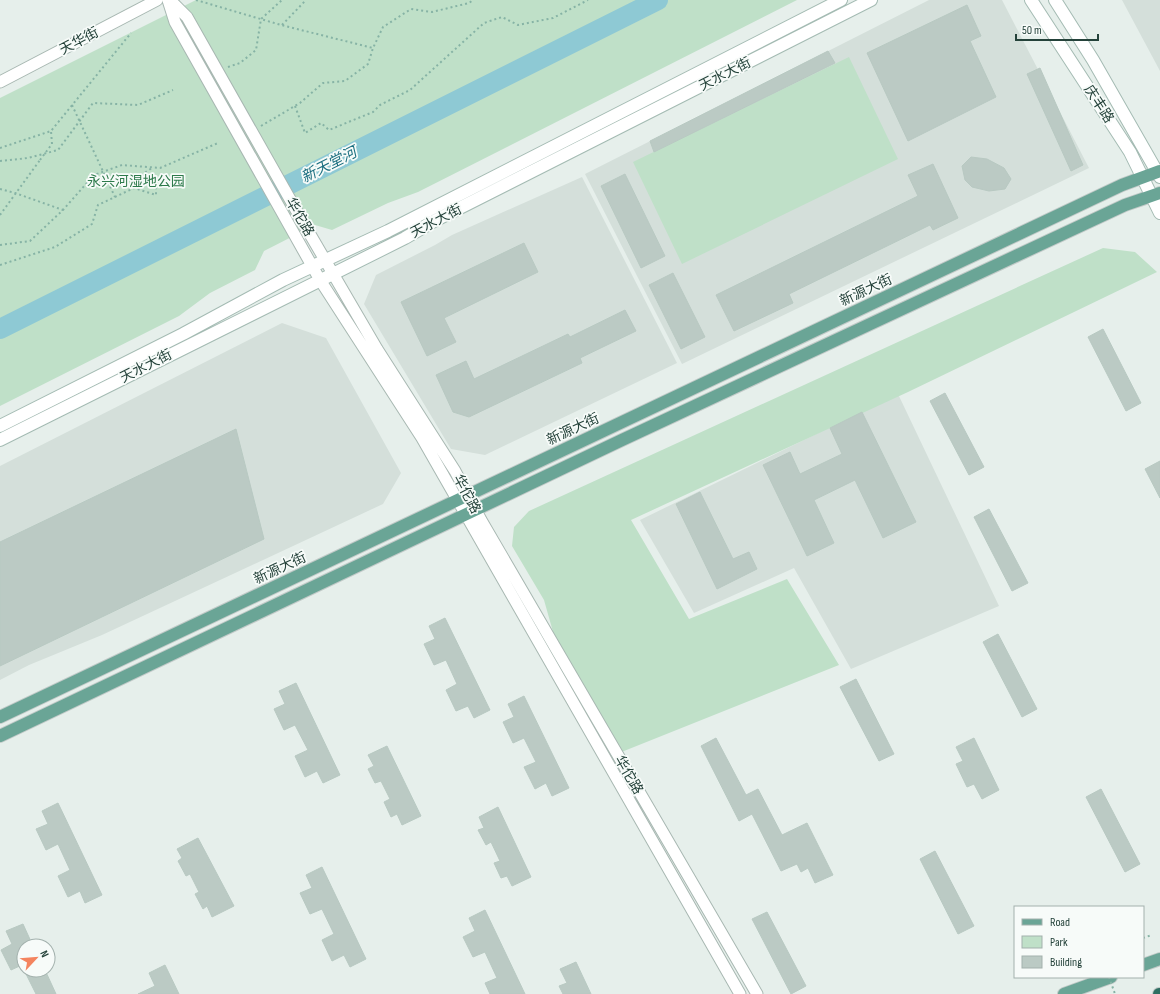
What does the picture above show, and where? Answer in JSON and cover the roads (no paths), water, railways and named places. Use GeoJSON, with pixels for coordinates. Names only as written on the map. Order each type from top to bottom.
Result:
{"type":"FeatureCollection","features":[{"type":"Feature","properties":{"kind":"main road","name":"天水大街"},"geometry":{"type":"LineString","coordinates":[[0,426],[176,337],[223,311],[312,266],[388,231],[842,0]]}},
{"type":"Feature","properties":{"kind":"main road","name":"天水大街"},"geometry":{"type":"LineString","coordinates":[[0,440],[405,238],[456,210],[871,0]]}},
{"type":"Feature","properties":{"kind":"main road","name":"庆丰路"},"geometry":{"type":"LineString","coordinates":[[1031,0],[1156,194],[1160,213]]}},
{"type":"Feature","properties":{"kind":"main road","name":"庆丰路"},"geometry":{"type":"LineString","coordinates":[[1055,0],[1093,60],[1159,173]]}},
{"type":"Feature","properties":{"kind":"main road","name":"新源大街"},"geometry":{"type":"LineString","coordinates":[[0,717],[1115,189],[1143,176],[1159,173]]}},
{"type":"Feature","properties":{"kind":"main road"},"geometry":{"type":"LineString","coordinates":[[0,736],[470,512],[1126,205],[1156,194]]}},
{"type":"Feature","properties":{"kind":"main road"},"geometry":{"type":"LineString","coordinates":[[1144,965],[1160,959]]}},
{"type":"Feature","properties":{"kind":"main road"},"geometry":{"type":"LineString","coordinates":[[1064,994],[1107,978]]}},
{"type":"Feature","properties":{"kind":"street","name":"天华街"},"geometry":{"type":"LineString","coordinates":[[0,82],[157,0]]}},
{"type":"Feature","properties":{"kind":"street","name":"华佗路"},"geometry":{"type":"LineString","coordinates":[[169,0],[187,17],[304,224],[377,349],[455,471],[463,498]]}},
{"type":"Feature","properties":{"kind":"street","name":"华佗路"},"geometry":{"type":"LineString","coordinates":[[169,0],[176,22],[320,280],[422,438],[463,498],[740,994]]}},
{"type":"Feature","properties":{"kind":"street","name":"华佗路"},"geometry":{"type":"LineString","coordinates":[[470,512],[757,994]]}},
{"type":"Feature","properties":{"kind":"waterway","name":"新天堂河"},"geometry":{"type":"LineString","coordinates":[[0,329],[658,0]]}},
{"type":"Feature","properties":{"kind":"park label","name":"永兴河湿地公园"},"geometry":{"type":"Point","coordinates":[136,181]}}]}
